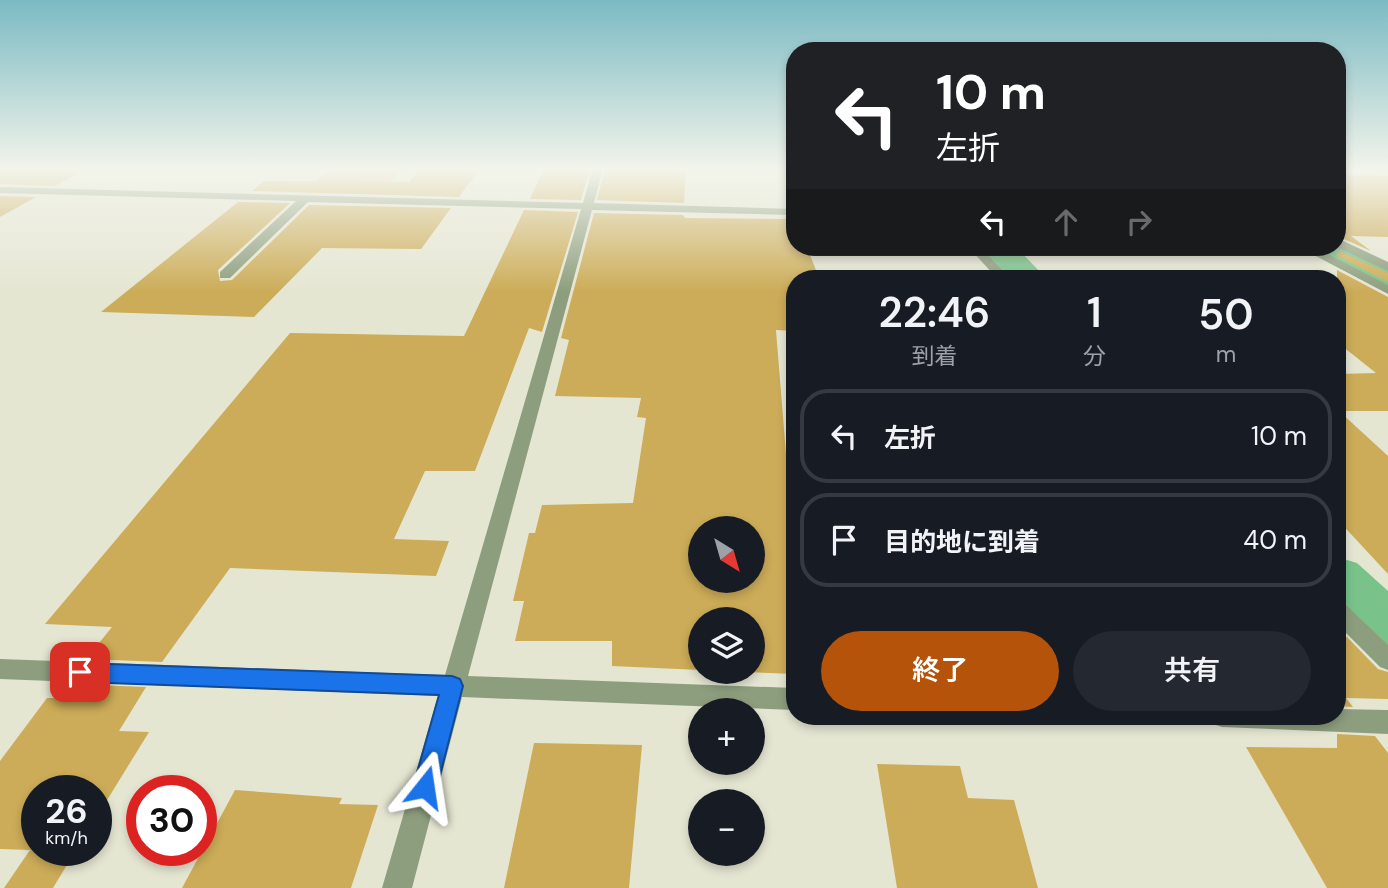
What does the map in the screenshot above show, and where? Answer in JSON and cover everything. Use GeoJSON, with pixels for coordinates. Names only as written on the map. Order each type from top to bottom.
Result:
{"type":"FeatureCollection","features":[{"type":"Feature","properties":{"kind":"street"},"geometry":{"type":"LineString","coordinates":[[225,275],[294,209]]}},
{"type":"Feature","properties":{"kind":"street"},"geometry":{"type":"LineString","coordinates":[[397,888],[584,209]]}},
{"type":"Feature","properties":{"kind":"street"},"geometry":{"type":"LineString","coordinates":[[705,209],[786,212]]}},
{"type":"Feature","properties":{"kind":"street"},"geometry":{"type":"LineString","coordinates":[[1346,246],[1388,267]]}},
{"type":"Feature","properties":{"kind":"street"},"geometry":{"type":"LineString","coordinates":[[983,256],[996,270]]}},
{"type":"Feature","properties":{"kind":"street"},"geometry":{"type":"LineString","coordinates":[[1323,256],[1388,290]]}},
{"type":"Feature","properties":{"kind":"street"},"geometry":{"type":"LineString","coordinates":[[1346,619],[1388,660]]}},
{"type":"Feature","properties":{"kind":"street"},"geometry":{"type":"LineString","coordinates":[[0,669],[786,699]]}},
{"type":"Feature","properties":{"kind":"street"},"geometry":{"type":"LineString","coordinates":[[1346,720],[1388,722]]}},
{"type":"Feature","properties":{"kind":"building"},"geometry":{"type":"Polygon","coordinates":[[[0,209],[14,209],[0,217],[0,209]]]}},
{"type":"Feature","properties":{"kind":"building"},"geometry":{"type":"Polygon","coordinates":[[[229,209],[283,209],[218,270],[220,281],[232,280],[304,209],[450,209],[421,249],[322,248],[254,317],[101,312],[229,209]]]}},
{"type":"Feature","properties":{"kind":"building"},"geometry":{"type":"Polygon","coordinates":[[[1346,209],[1388,209],[1388,237],[1351,236],[1371,251],[1346,240],[1346,209]]]}},
{"type":"Feature","properties":{"kind":"building"},"geometry":{"type":"Polygon","coordinates":[[[524,210],[578,212],[542,332],[529,328],[475,471],[425,471],[394,539],[449,541],[436,576],[230,568],[162,662],[86,659],[112,627],[45,624],[290,333],[464,336],[524,210]]]}},
{"type":"Feature","properties":{"kind":"building"},"geometry":{"type":"Polygon","coordinates":[[[594,213],[683,215],[685,218],[786,219],[786,256],[810,256],[816,270],[786,270],[786,331],[776,330],[786,454],[786,674],[765,673],[765,607],[688,607],[688,669],[612,666],[612,641],[515,641],[524,601],[513,601],[529,533],[535,533],[542,505],[633,503],[646,418],[637,417],[641,398],[555,396],[569,340],[561,338],[594,213]]]}},
{"type":"Feature","properties":{"kind":"building"},"geometry":{"type":"Polygon","coordinates":[[[1346,254],[1388,273],[1388,282],[1337,256],[1346,254]]]}},
{"type":"Feature","properties":{"kind":"building"},"geometry":{"type":"Polygon","coordinates":[[[1346,275],[1388,297],[1388,411],[1346,411],[1346,374],[1376,373],[1346,349],[1346,275]]]}},
{"type":"Feature","properties":{"kind":"building"},"geometry":{"type":"Polygon","coordinates":[[[1346,417],[1388,456],[1388,574],[1346,529],[1346,417]]]}},
{"type":"Feature","properties":{"kind":"building"},"geometry":{"type":"Polygon","coordinates":[[[1346,637],[1378,669],[1388,672],[1388,699],[1346,698],[1346,637]]]}},
{"type":"Feature","properties":{"kind":"building"},"geometry":{"type":"Polygon","coordinates":[[[68,684],[146,687],[119,731],[149,732],[112,792],[112,775],[21,775],[21,850],[0,849],[0,761],[47,698],[57,698],[68,684]]]}},
{"type":"Feature","properties":{"kind":"building"},"geometry":{"type":"Polygon","coordinates":[[[1337,734],[1375,736],[1388,753],[1388,888],[1327,888],[1246,747],[1337,748],[1337,734]]]}},
{"type":"Feature","properties":{"kind":"building"},"geometry":{"type":"Polygon","coordinates":[[[534,743],[642,745],[629,888],[504,888],[534,743]]]}},
{"type":"Feature","properties":{"kind":"building"},"geometry":{"type":"Polygon","coordinates":[[[877,764],[960,766],[968,798],[1014,800],[1038,888],[897,888],[877,764]]]}},
{"type":"Feature","properties":{"kind":"building"},"geometry":{"type":"Polygon","coordinates":[[[235,790],[342,798],[339,804],[378,805],[351,888],[182,888],[194,866],[217,866],[217,823],[235,790]]]}},
{"type":"Feature","properties":{"kind":"building"},"geometry":{"type":"Polygon","coordinates":[[[21,863],[21,866],[66,866],[53,888],[4,888],[21,863]]]}},
{"type":"Feature","properties":{"kind":"waterway"},"geometry":{"type":"LineString","coordinates":[[1006,256],[1021,270]]}},
{"type":"Feature","properties":{"kind":"waterway"},"geometry":{"type":"LineString","coordinates":[[1341,256],[1388,280]]}},
{"type":"Feature","properties":{"kind":"waterway"},"geometry":{"type":"LineString","coordinates":[[1346,588],[1388,629]]}},
{"type":"Feature","properties":{"kind":"route"},"geometry":{"type":"LineString","coordinates":[[80,672],[452,686],[425,787]]}}]}
